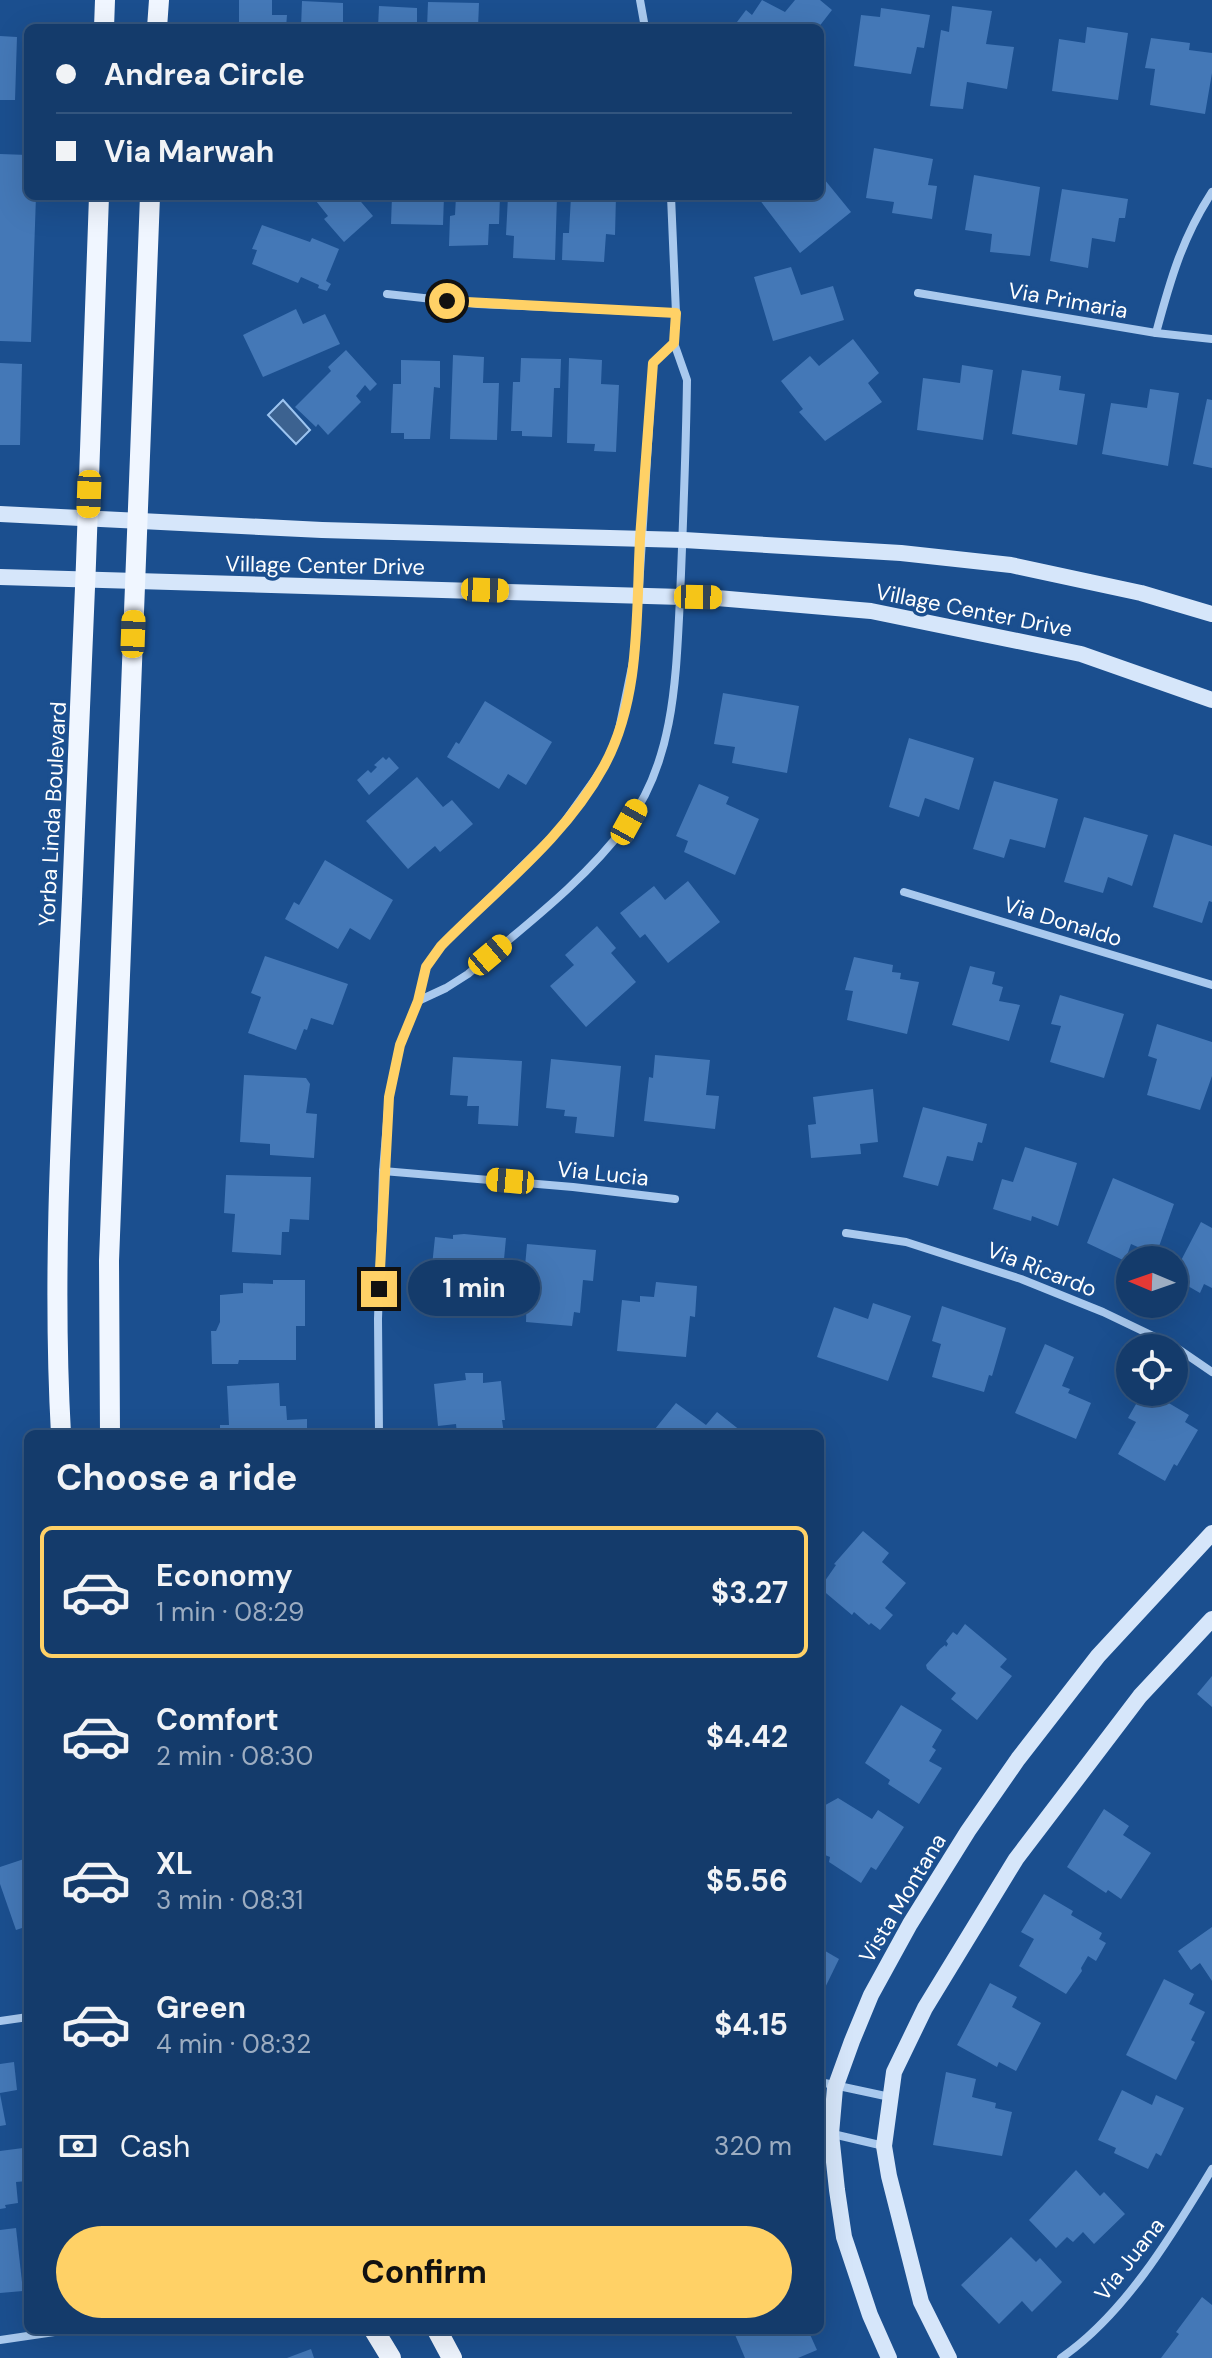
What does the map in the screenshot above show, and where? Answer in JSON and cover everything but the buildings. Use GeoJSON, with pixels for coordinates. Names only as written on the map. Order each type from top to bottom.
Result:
{"type":"FeatureCollection","features":[{"type":"Feature","properties":{"kind":"main road"},"geometry":{"type":"LineString","coordinates":[[104,24],[105,0]]}},
{"type":"Feature","properties":{"kind":"main road"},"geometry":{"type":"LineString","coordinates":[[157,24],[159,0]]}},
{"type":"Feature","properties":{"kind":"main road","name":"Yorba Linda Boulevard"},"geometry":{"type":"LineString","coordinates":[[61,1430],[57,1349],[64,1094],[99,200]]}},
{"type":"Feature","properties":{"kind":"main road"},"geometry":{"type":"LineString","coordinates":[[110,1430],[109,1261],[150,200]]}},
{"type":"Feature","properties":{"kind":"main road","name":"Village Center Drive"},"geometry":{"type":"LineString","coordinates":[[0,514],[322,530],[684,540],[901,553],[1011,565],[1141,593],[1212,614]]}},
{"type":"Feature","properties":{"kind":"main road","name":"Village Center Drive"},"geometry":{"type":"LineString","coordinates":[[0,577],[717,598],[871,611],[1081,654],[1212,700]]}},
{"type":"Feature","properties":{"kind":"main road","name":"Vista Montana"},"geometry":{"type":"LineString","coordinates":[[889,2358],[870,2315],[844,2237],[826,2132],[828,2085],[871,1995],[910,1924],[968,1831],[1018,1759],[1098,1656],[1212,1533]]}},
{"type":"Feature","properties":{"kind":"main road"},"geometry":{"type":"LineString","coordinates":[[949,2358],[921,2302],[889,2176],[884,2146],[894,2072],[925,2008],[1016,1859],[1140,1696],[1212,1619]]}},
{"type":"Feature","properties":{"kind":"main road"},"geometry":{"type":"LineString","coordinates":[[376,2334],[391,2358]]}},
{"type":"Feature","properties":{"kind":"main road"},"geometry":{"type":"LineString","coordinates":[[439,2334],[452,2358]]}},
{"type":"Feature","properties":{"kind":"street"},"geometry":{"type":"LineString","coordinates":[[640,0],[644,24]]}},
{"type":"Feature","properties":{"kind":"street"},"geometry":{"type":"LineString","coordinates":[[1156,333],[1192,222],[1212,192]]}},
{"type":"Feature","properties":{"kind":"street"},"geometry":{"type":"LineString","coordinates":[[418,1001],[468,974],[592,866],[629,822],[649,786],[664,745],[677,671],[684,540],[687,380],[674,343],[676,313],[671,200]]}},
{"type":"Feature","properties":{"kind":"street","name":"Via Primaria"},"geometry":{"type":"LineString","coordinates":[[918,293],[1156,333],[1212,339]]}},
{"type":"Feature","properties":{"kind":"street"},"geometry":{"type":"LineString","coordinates":[[387,294],[478,304],[676,313]]}},
{"type":"Feature","properties":{"kind":"street"},"geometry":{"type":"LineString","coordinates":[[379,1430],[378,1319],[383,1171],[389,1097],[400,1045],[418,1001],[426,967],[441,946],[558,831],[605,765],[618,734],[635,652],[653,363],[674,343]]}},
{"type":"Feature","properties":{"kind":"street","name":"Via Donaldo"},"geometry":{"type":"LineString","coordinates":[[904,892],[1212,985]]}},
{"type":"Feature","properties":{"kind":"street","name":"Via Lucia"},"geometry":{"type":"LineString","coordinates":[[383,1171],[675,1199]]}},
{"type":"Feature","properties":{"kind":"street","name":"Via Ricardo"},"geometry":{"type":"LineString","coordinates":[[846,1233],[906,1242],[1021,1279],[1103,1312],[1174,1346],[1212,1372]]}},
{"type":"Feature","properties":{"kind":"street"},"geometry":{"type":"LineString","coordinates":[[0,2021],[24,2018]]}},
{"type":"Feature","properties":{"kind":"street"},"geometry":{"type":"LineString","coordinates":[[828,2085],[890,2097]]}},
{"type":"Feature","properties":{"kind":"street"},"geometry":{"type":"LineString","coordinates":[[826,2132],[884,2146]]}},
{"type":"Feature","properties":{"kind":"street","name":"Via Juana"},"geometry":{"type":"LineString","coordinates":[[1061,2358],[1088,2339],[1163,2248],[1212,2169]]}},
{"type":"Feature","properties":{"kind":"street"},"geometry":{"type":"LineString","coordinates":[[0,2340],[41,2334]]}},
{"type":"Feature","properties":{"kind":"water"},"geometry":{"type":"Polygon","coordinates":[[[283,400],[310,430],[296,444],[268,415],[283,400]]]}},
{"type":"Feature","properties":{"kind":"route"},"geometry":{"type":"LineString","coordinates":[[379,1289],[389,1097],[400,1045],[418,1001],[426,967],[441,946],[489,896],[558,831],[605,765],[618,734],[635,652],[653,363],[674,343],[676,313],[447,301]]}}]}
